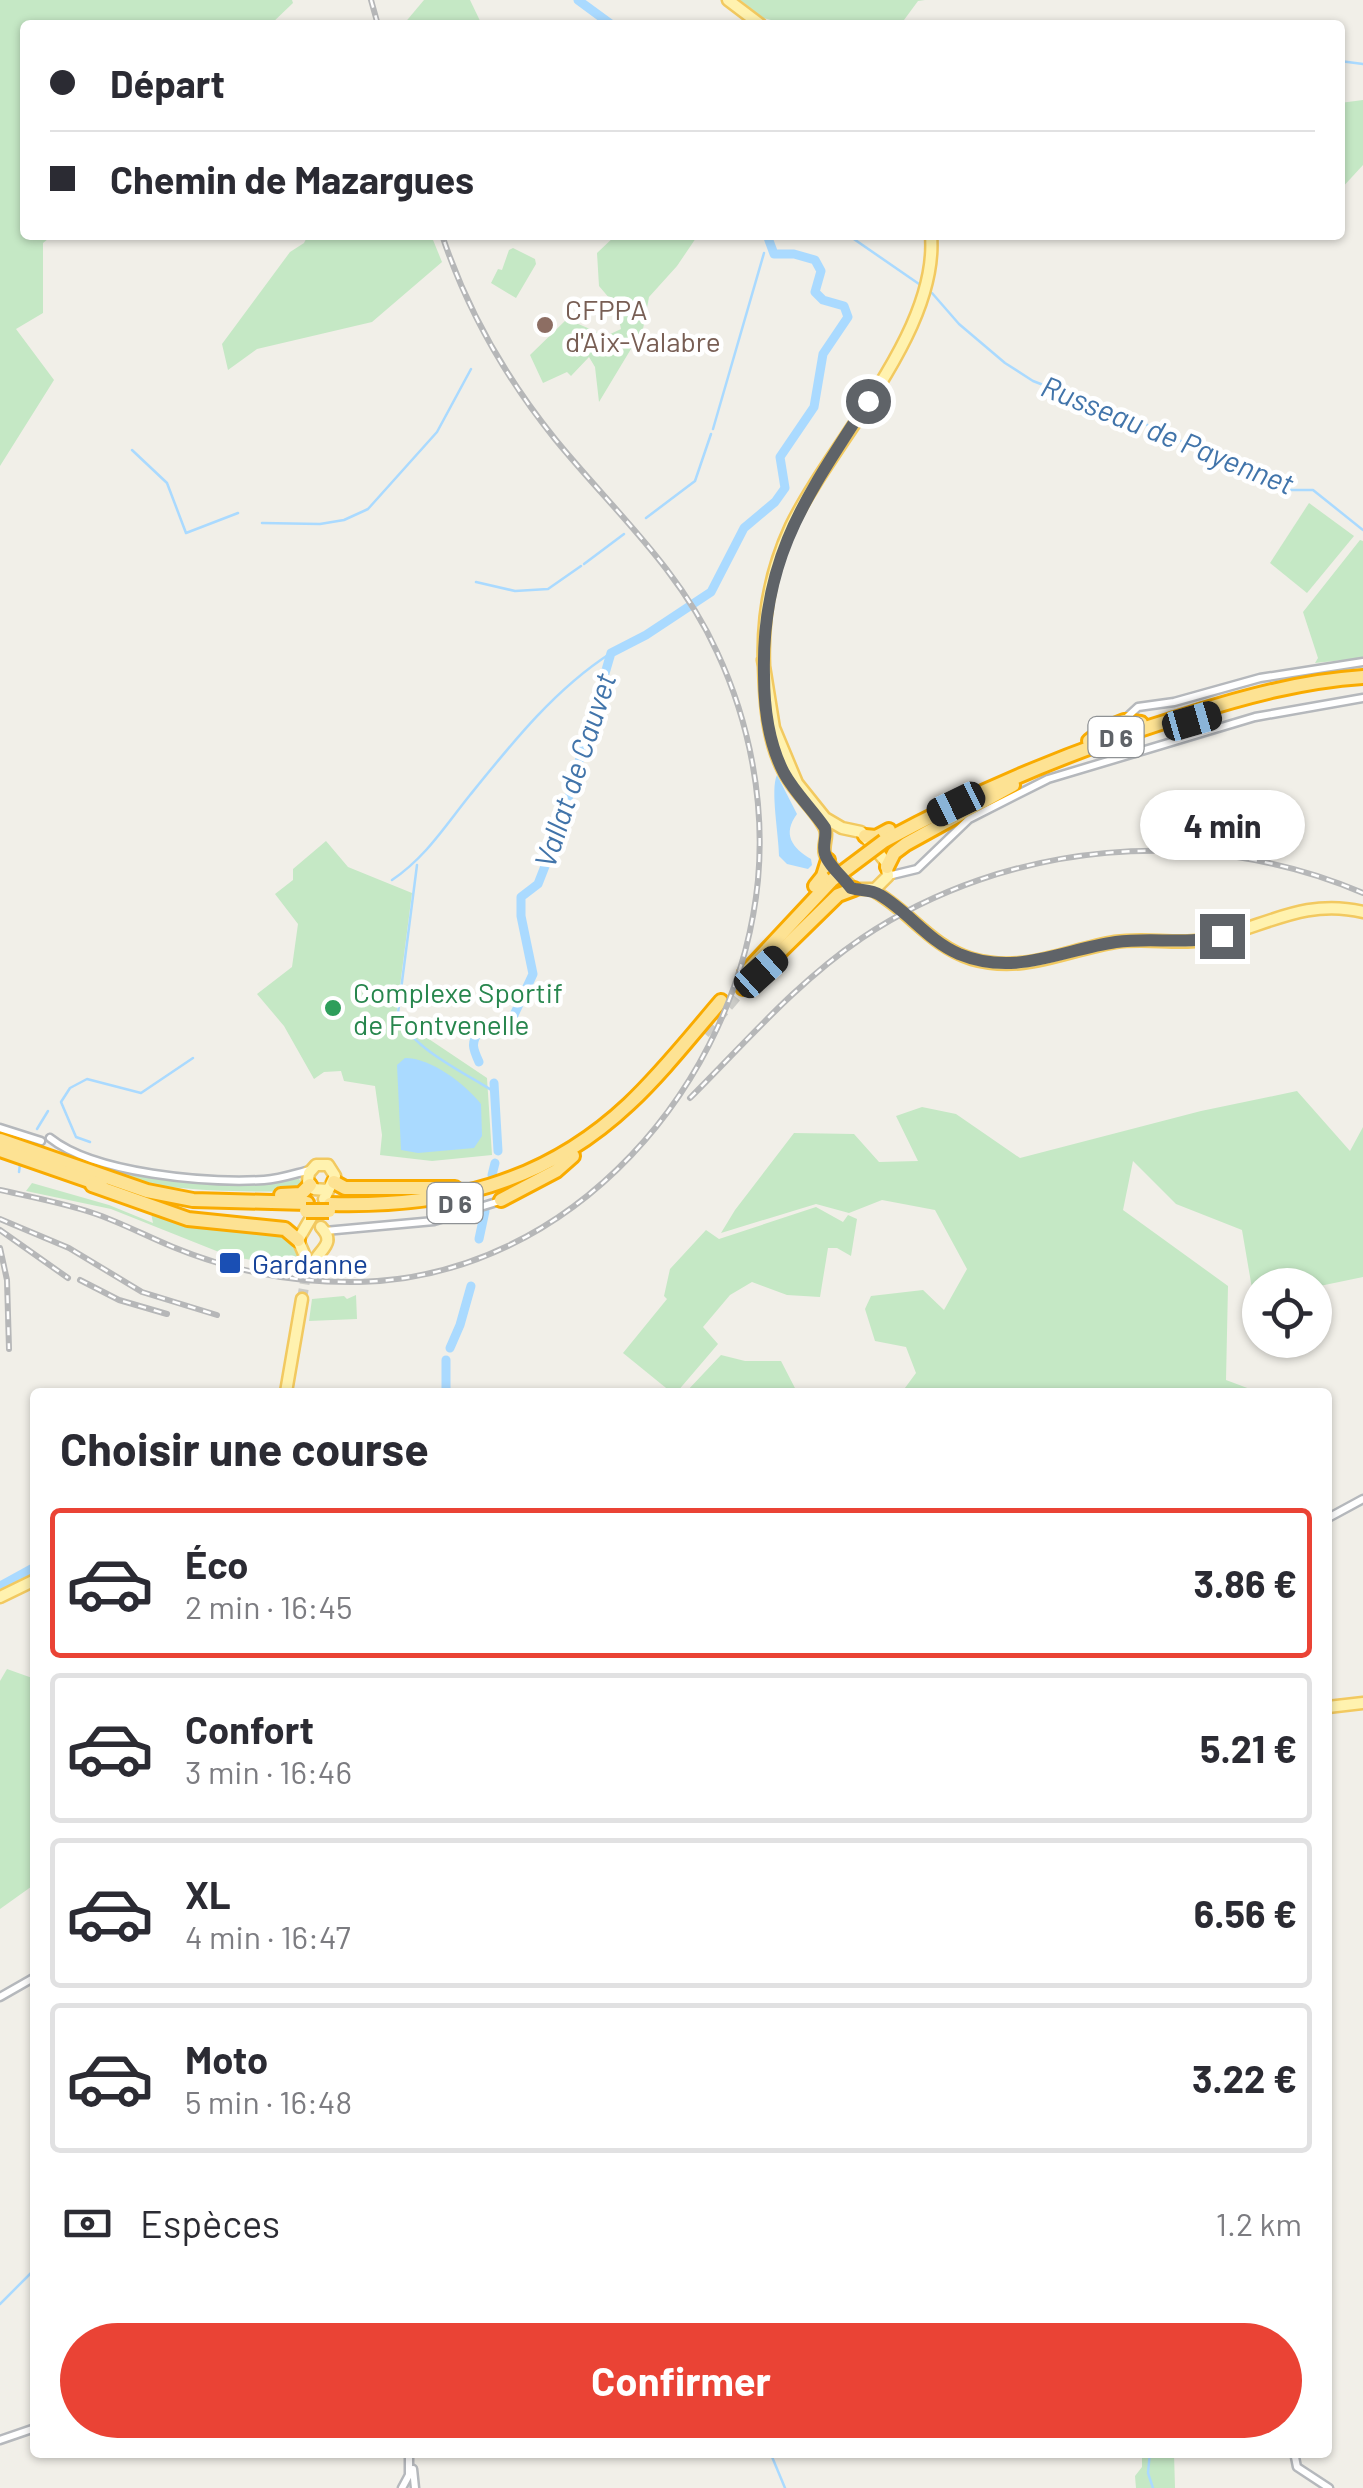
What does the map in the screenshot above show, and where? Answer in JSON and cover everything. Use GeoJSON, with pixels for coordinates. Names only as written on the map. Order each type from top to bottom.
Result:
{"type":"FeatureCollection","features":[{"type":"Feature","properties":{"kind":"highway","name":"D 6"},"geometry":{"type":"LineString","coordinates":[[742,986],[758,958],[834,882],[886,844],[1018,775],[1168,720],[1290,686],[1363,681]]}},
{"type":"Feature","properties":{"kind":"highway","name":"D 6"},"geometry":{"type":"LineString","coordinates":[[886,844],[1042,771],[1261,701],[1363,681]]}},
{"type":"Feature","properties":{"kind":"highway"},"geometry":{"type":"LineString","coordinates":[[865,836],[878,836],[1028,763],[1089,741],[1252,691],[1290,686]]}},
{"type":"Feature","properties":{"kind":"highway"},"geometry":{"type":"LineString","coordinates":[[1089,741],[1124,721],[1141,723]]}},
{"type":"Feature","properties":{"kind":"highway"},"geometry":{"type":"LineString","coordinates":[[887,875],[894,853],[906,844],[1016,784]]}},
{"type":"Feature","properties":{"kind":"highway"},"geometry":{"type":"LineString","coordinates":[[758,958],[782,923],[820,881],[828,860]]}},
{"type":"Feature","properties":{"kind":"highway","name":"D 6"},"geometry":{"type":"LineString","coordinates":[[742,986],[834,882]]}},
{"type":"Feature","properties":{"kind":"highway"},"geometry":{"type":"LineString","coordinates":[[742,986],[838,894],[854,889]]}},
{"type":"Feature","properties":{"kind":"highway","name":"D 6"},"geometry":{"type":"LineString","coordinates":[[0,1140],[147,1191],[193,1200],[385,1205],[428,1201],[508,1180],[552,1160],[612,1119],[658,1074],[721,1001]]}},
{"type":"Feature","properties":{"kind":"highway","name":"D 6"},"geometry":{"type":"LineString","coordinates":[[0,1150],[76,1178],[196,1208],[318,1204],[400,1211],[454,1204],[509,1188],[573,1156],[636,1107],[704,1033]]}},
{"type":"Feature","properties":{"kind":"highway"},"geometry":{"type":"LineString","coordinates":[[501,1200],[556,1171],[573,1156]]}},
{"type":"Feature","properties":{"kind":"highway"},"geometry":{"type":"LineString","coordinates":[[76,1178],[188,1219],[285,1229],[298,1240]]}},
{"type":"Feature","properties":{"kind":"highway"},"geometry":{"type":"LineString","coordinates":[[318,1204],[345,1188],[447,1189],[508,1180]]}},
{"type":"Feature","properties":{"kind":"main road"},"geometry":{"type":"LineString","coordinates":[[728,0],[754,20]]}},
{"type":"Feature","properties":{"kind":"main road"},"geometry":{"type":"LineString","coordinates":[[932,240],[928,284],[918,312],[786,537],[766,605],[764,693],[778,758],[795,791],[823,826],[828,860],[854,889],[872,890],[936,942],[988,962],[1022,964],[1113,942],[1208,940],[1298,910],[1329,907],[1363,912]]}},
{"type":"Feature","properties":{"kind":"main road"},"geometry":{"type":"LineString","coordinates":[[764,660],[774,728],[790,770],[822,816],[865,836],[887,875],[891,896],[911,921]]}},
{"type":"Feature","properties":{"kind":"main road"},"geometry":{"type":"LineString","coordinates":[[827,839],[842,828]]}},
{"type":"Feature","properties":{"kind":"main road"},"geometry":{"type":"LineString","coordinates":[[872,890],[887,875]]}},
{"type":"Feature","properties":{"kind":"main road"},"geometry":{"type":"LineString","coordinates":[[318,1204],[311,1259],[298,1240],[318,1204]]}},
{"type":"Feature","properties":{"kind":"main road"},"geometry":{"type":"LineString","coordinates":[[291,1388],[305,1299]]}},
{"type":"Feature","properties":{"kind":"main road"},"geometry":{"type":"LineString","coordinates":[[0,1597],[30,1582]]}},
{"type":"Feature","properties":{"kind":"main road"},"geometry":{"type":"LineString","coordinates":[[1332,1708],[1363,1705]]}},
{"type":"Feature","properties":{"kind":"street"},"geometry":{"type":"LineString","coordinates":[[1124,721],[1138,708],[1289,672],[1363,662]]}},
{"type":"Feature","properties":{"kind":"street"},"geometry":{"type":"LineString","coordinates":[[887,875],[917,869],[969,819],[1048,779],[1255,716],[1363,698]]}},
{"type":"Feature","properties":{"kind":"street"},"geometry":{"type":"LineString","coordinates":[[0,1128],[117,1167],[224,1180],[284,1178],[344,1230],[434,1221],[501,1200]]}},
{"type":"Feature","properties":{"kind":"street"},"geometry":{"type":"LineString","coordinates":[[1332,1516],[1363,1498]]}},
{"type":"Feature","properties":{"kind":"street"},"geometry":{"type":"LineString","coordinates":[[0,1999],[30,1980]]}},
{"type":"Feature","properties":{"kind":"street"},"geometry":{"type":"LineString","coordinates":[[2,2438],[30,2430]]}},
{"type":"Feature","properties":{"kind":"street"},"geometry":{"type":"LineString","coordinates":[[410,2458],[403,2487],[415,2488],[412,2458]]}},
{"type":"Feature","properties":{"kind":"street"},"geometry":{"type":"LineString","coordinates":[[1295,2458],[1297,2467],[1329,2488]]}},
{"type":"Feature","properties":{"kind":"green space"},"geometry":{"type":"Polygon","coordinates":[[[0,0],[292,0],[275,20],[20,20],[20,240],[47,240],[43,243],[43,313],[16,329],[54,380],[0,466],[0,0]]]}},
{"type":"Feature","properties":{"kind":"green space"},"geometry":{"type":"Polygon","coordinates":[[[424,0],[470,0],[480,20],[407,20],[424,0]]]}},
{"type":"Feature","properties":{"kind":"green space"},"geometry":{"type":"Polygon","coordinates":[[[740,0],[925,0],[918,1],[904,20],[763,18],[740,0]]]}},
{"type":"Feature","properties":{"kind":"green space"},"geometry":{"type":"Polygon","coordinates":[[[1363,100],[1363,165],[1345,185],[1345,102],[1363,100]]]}},
{"type":"Feature","properties":{"kind":"green space"},"geometry":{"type":"Polygon","coordinates":[[[433,240],[442,262],[372,322],[257,349],[228,370],[222,344],[290,252],[304,243],[433,240]]]}},
{"type":"Feature","properties":{"kind":"green space"},"geometry":{"type":"Polygon","coordinates":[[[611,240],[695,240],[649,297],[643,329],[599,402],[595,367],[589,357],[571,376],[567,372],[543,383],[530,355],[567,319],[606,336],[621,329],[616,306],[599,286],[597,253],[611,240]]]}},
{"type":"Feature","properties":{"kind":"green space"},"geometry":{"type":"Polygon","coordinates":[[[513,248],[535,259],[536,264],[516,298],[491,283],[513,248]]]}},
{"type":"Feature","properties":{"kind":"green space"},"geometry":{"type":"Polygon","coordinates":[[[1309,503],[1354,536],[1307,593],[1270,563],[1309,503]]]}},
{"type":"Feature","properties":{"kind":"green space"},"geometry":{"type":"Polygon","coordinates":[[[1360,540],[1363,658],[1315,663],[1318,658],[1303,612],[1360,540]]]}},
{"type":"Feature","properties":{"kind":"green space","name":"Complexe Sportif de Fontvenelle"},"geometry":{"type":"Polygon","coordinates":[[[326,841],[348,867],[412,893],[396,1017],[487,1078],[492,1155],[432,1161],[380,1155],[382,1135],[375,1086],[344,1081],[341,1071],[324,1072],[314,1079],[284,1026],[257,994],[292,967],[298,924],[275,894],[293,880],[293,869],[326,841]]]}},
{"type":"Feature","properties":{"kind":"green space"},"geometry":{"type":"Polygon","coordinates":[[[1297,1091],[1350,1151],[1363,1127],[1363,1277],[1332,1283],[1332,1268],[1249,1268],[1242,1230],[1176,1204],[1133,1161],[1123,1210],[1228,1286],[1226,1380],[1247,1388],[905,1388],[916,1373],[906,1347],[875,1341],[865,1309],[871,1296],[923,1290],[944,1310],[967,1269],[935,1210],[882,1200],[849,1213],[816,1204],[721,1233],[794,1133],[854,1134],[879,1162],[918,1161],[896,1116],[922,1107],[956,1114],[1020,1158],[1201,1111],[1297,1091]]]}},
{"type":"Feature","properties":{"kind":"green space"},"geometry":{"type":"Polygon","coordinates":[[[84,1162],[162,1179],[248,1183],[299,1179],[303,1184],[297,1192],[188,1189],[131,1180],[84,1162]]]}},
{"type":"Feature","properties":{"kind":"green space"},"geometry":{"type":"Polygon","coordinates":[[[32,1183],[109,1205],[153,1223],[151,1213],[286,1232],[303,1263],[302,1269],[229,1256],[111,1209],[26,1191],[32,1183]]]}},
{"type":"Feature","properties":{"kind":"green space"},"geometry":{"type":"Polygon","coordinates":[[[816,1207],[843,1222],[848,1215],[857,1219],[851,1256],[828,1248],[820,1297],[787,1295],[752,1282],[730,1295],[703,1327],[718,1344],[680,1388],[666,1388],[623,1353],[667,1299],[664,1296],[670,1269],[706,1230],[719,1239],[816,1207]]]}},
{"type":"Feature","properties":{"kind":"green space"},"geometry":{"type":"Polygon","coordinates":[[[356,1295],[357,1319],[309,1321],[312,1299],[347,1299],[356,1295]]]}},
{"type":"Feature","properties":{"kind":"green space"},"geometry":{"type":"Polygon","coordinates":[[[721,1355],[745,1361],[781,1361],[795,1388],[690,1388],[721,1355]]]}},
{"type":"Feature","properties":{"kind":"green space"},"geometry":{"type":"Polygon","coordinates":[[[7,1669],[30,1677],[30,1888],[0,1909],[0,1681],[7,1669]]]}},
{"type":"Feature","properties":{"kind":"green space"},"geometry":{"type":"Polygon","coordinates":[[[1142,2458],[1174,2458],[1175,2488],[1136,2488],[1135,2476],[1142,2467],[1142,2458]]]}},
{"type":"Feature","properties":{"kind":"water"},"geometry":{"type":"Polygon","coordinates":[[[777,775],[797,814],[790,828],[791,840],[811,859],[808,869],[787,864],[779,856],[777,775]]]}},
{"type":"Feature","properties":{"kind":"water"},"geometry":{"type":"Polygon","coordinates":[[[405,1058],[425,1062],[446,1073],[481,1104],[482,1136],[474,1148],[418,1153],[401,1150],[397,1065],[405,1058]]]}},
{"type":"Feature","properties":{"kind":"waterway"},"geometry":{"type":"LineString","coordinates":[[578,0],[605,20]]}},
{"type":"Feature","properties":{"kind":"waterway"},"geometry":{"type":"LineString","coordinates":[[1345,62],[1363,64]]}},
{"type":"Feature","properties":{"kind":"waterway","name":"Vallat de Cauvet"},"geometry":{"type":"LineString","coordinates":[[479,1062],[473,1046],[477,1035],[480,1031],[508,1028],[533,974],[521,897],[538,884],[558,833],[611,653],[711,592],[744,528],[775,502],[785,488],[780,457],[814,407],[823,354],[848,317],[844,306],[823,300],[815,292],[821,271],[815,260],[774,254],[769,240]]}},
{"type":"Feature","properties":{"kind":"waterway","name":"Russeau de Payennet"},"geometry":{"type":"LineString","coordinates":[[855,240],[919,284]]}},
{"type":"Feature","properties":{"kind":"waterway"},"geometry":{"type":"LineString","coordinates":[[713,429],[764,253]]}},
{"type":"Feature","properties":{"kind":"waterway","name":"Russeau de Payennet"},"geometry":{"type":"LineString","coordinates":[[932,293],[959,324],[1033,381],[1155,428],[1291,490],[1313,490],[1363,530]]}},
{"type":"Feature","properties":{"kind":"waterway"},"geometry":{"type":"LineString","coordinates":[[262,523],[320,524],[344,520],[368,509],[437,432],[471,369]]}},
{"type":"Feature","properties":{"kind":"waterway"},"geometry":{"type":"LineString","coordinates":[[646,518],[695,481],[711,434]]}},
{"type":"Feature","properties":{"kind":"waterway"},"geometry":{"type":"LineString","coordinates":[[132,450],[167,483],[186,533],[238,513]]}},
{"type":"Feature","properties":{"kind":"waterway"},"geometry":{"type":"LineString","coordinates":[[584,564],[624,534]]}},
{"type":"Feature","properties":{"kind":"waterway"},"geometry":{"type":"LineString","coordinates":[[476,582],[515,591],[548,589],[581,566]]}},
{"type":"Feature","properties":{"kind":"waterway"},"geometry":{"type":"LineString","coordinates":[[392,880],[425,851],[535,718],[571,683],[611,653]]}},
{"type":"Feature","properties":{"kind":"waterway"},"geometry":{"type":"LineString","coordinates":[[417,865],[398,1013],[425,1048],[496,1093]]}},
{"type":"Feature","properties":{"kind":"waterway"},"geometry":{"type":"LineString","coordinates":[[90,1142],[76,1137],[61,1102],[70,1088],[87,1079],[141,1093],[193,1058]]}},
{"type":"Feature","properties":{"kind":"waterway","name":"Vallat de Cauvet"},"geometry":{"type":"LineString","coordinates":[[494,1083],[498,1151]]}},
{"type":"Feature","properties":{"kind":"waterway"},"geometry":{"type":"LineString","coordinates":[[37,1129],[48,1111]]}},
{"type":"Feature","properties":{"kind":"waterway","name":"Vallat de Cauvet"},"geometry":{"type":"LineString","coordinates":[[492,1175],[495,1163]]}},
{"type":"Feature","properties":{"kind":"waterway"},"geometry":{"type":"LineString","coordinates":[[19,1172],[20,1164]]}},
{"type":"Feature","properties":{"kind":"waterway","name":"Vallat de Cauvet"},"geometry":{"type":"LineString","coordinates":[[479,1239],[485,1211]]}},
{"type":"Feature","properties":{"kind":"waterway","name":"Vallat de Cauvet"},"geometry":{"type":"LineString","coordinates":[[450,1348],[471,1286]]}},
{"type":"Feature","properties":{"kind":"waterway","name":"Vallat de Cauvet"},"geometry":{"type":"LineString","coordinates":[[446,1360],[446,1388]]}},
{"type":"Feature","properties":{"kind":"waterway","name":"Vallat de Cauvet"},"geometry":{"type":"LineString","coordinates":[[0,1586],[30,1570]]}},
{"type":"Feature","properties":{"kind":"waterway"},"geometry":{"type":"LineString","coordinates":[[0,2304],[30,2274]]}},
{"type":"Feature","properties":{"kind":"waterway"},"geometry":{"type":"LineString","coordinates":[[772,2458],[785,2488]]}},
{"type":"Feature","properties":{"kind":"waterway"},"geometry":{"type":"LineString","coordinates":[[1149,2458],[1148,2473],[1153,2488]]}},
{"type":"Feature","properties":{"kind":"tunnel"},"geometry":{"type":"LineString","coordinates":[[704,1033],[736,996]]}},
{"type":"Feature","properties":{"kind":"tunnel"},"geometry":{"type":"LineString","coordinates":[[302,1299],[308,1263]]}},
{"type":"Feature","properties":{"kind":"railway"},"geometry":{"type":"LineString","coordinates":[[371,0],[377,20]]}},
{"type":"Feature","properties":{"kind":"railway"},"geometry":{"type":"LineString","coordinates":[[0,1190],[93,1213],[195,1255],[264,1274],[359,1282],[436,1272],[508,1246],[574,1206],[631,1156],[679,1096],[717,1028],[744,956],[760,851],[752,764],[729,679],[684,593],[520,392],[476,316],[444,240]]}},
{"type":"Feature","properties":{"kind":"railway"},"geometry":{"type":"LineString","coordinates":[[690,1098],[772,1014],[838,955],[919,905],[979,880],[1042,863],[1107,853],[1172,851],[1237,857],[1301,871],[1363,893]]}},
{"type":"Feature","properties":{"kind":"railway"},"geometry":{"type":"LineString","coordinates":[[0,1219],[69,1248],[142,1292],[217,1315]]}},
{"type":"Feature","properties":{"kind":"railway"},"geometry":{"type":"LineString","coordinates":[[0,1230],[68,1278]]}},
{"type":"Feature","properties":{"kind":"railway"},"geometry":{"type":"LineString","coordinates":[[0,1248],[7,1280],[9,1349]]}},
{"type":"Feature","properties":{"kind":"railway"},"geometry":{"type":"LineString","coordinates":[[80,1280],[119,1300],[167,1314]]}},
{"type":"Feature","properties":{"kind":"place","name":"CFPPA d'Aix-Valabre"},"geometry":{"type":"Point","coordinates":[545,325]}},
{"type":"Feature","properties":{"kind":"place","name":"Complexe Sportif de Fontvenelle"},"geometry":{"type":"Point","coordinates":[333,1008]}},
{"type":"Feature","properties":{"kind":"place","name":"Gardanne"},"geometry":{"type":"Point","coordinates":[230,1263]}},
{"type":"Feature","properties":{"kind":"route"},"geometry":{"type":"LineString","coordinates":[[868,401],[792,524],[778,560],[764,624],[764,693],[774,746],[795,791],[825,828],[824,850],[828,860],[851,888],[872,890],[936,942],[988,962],[1022,964],[1113,942],[1194,941],[1222,936]]}}]}
